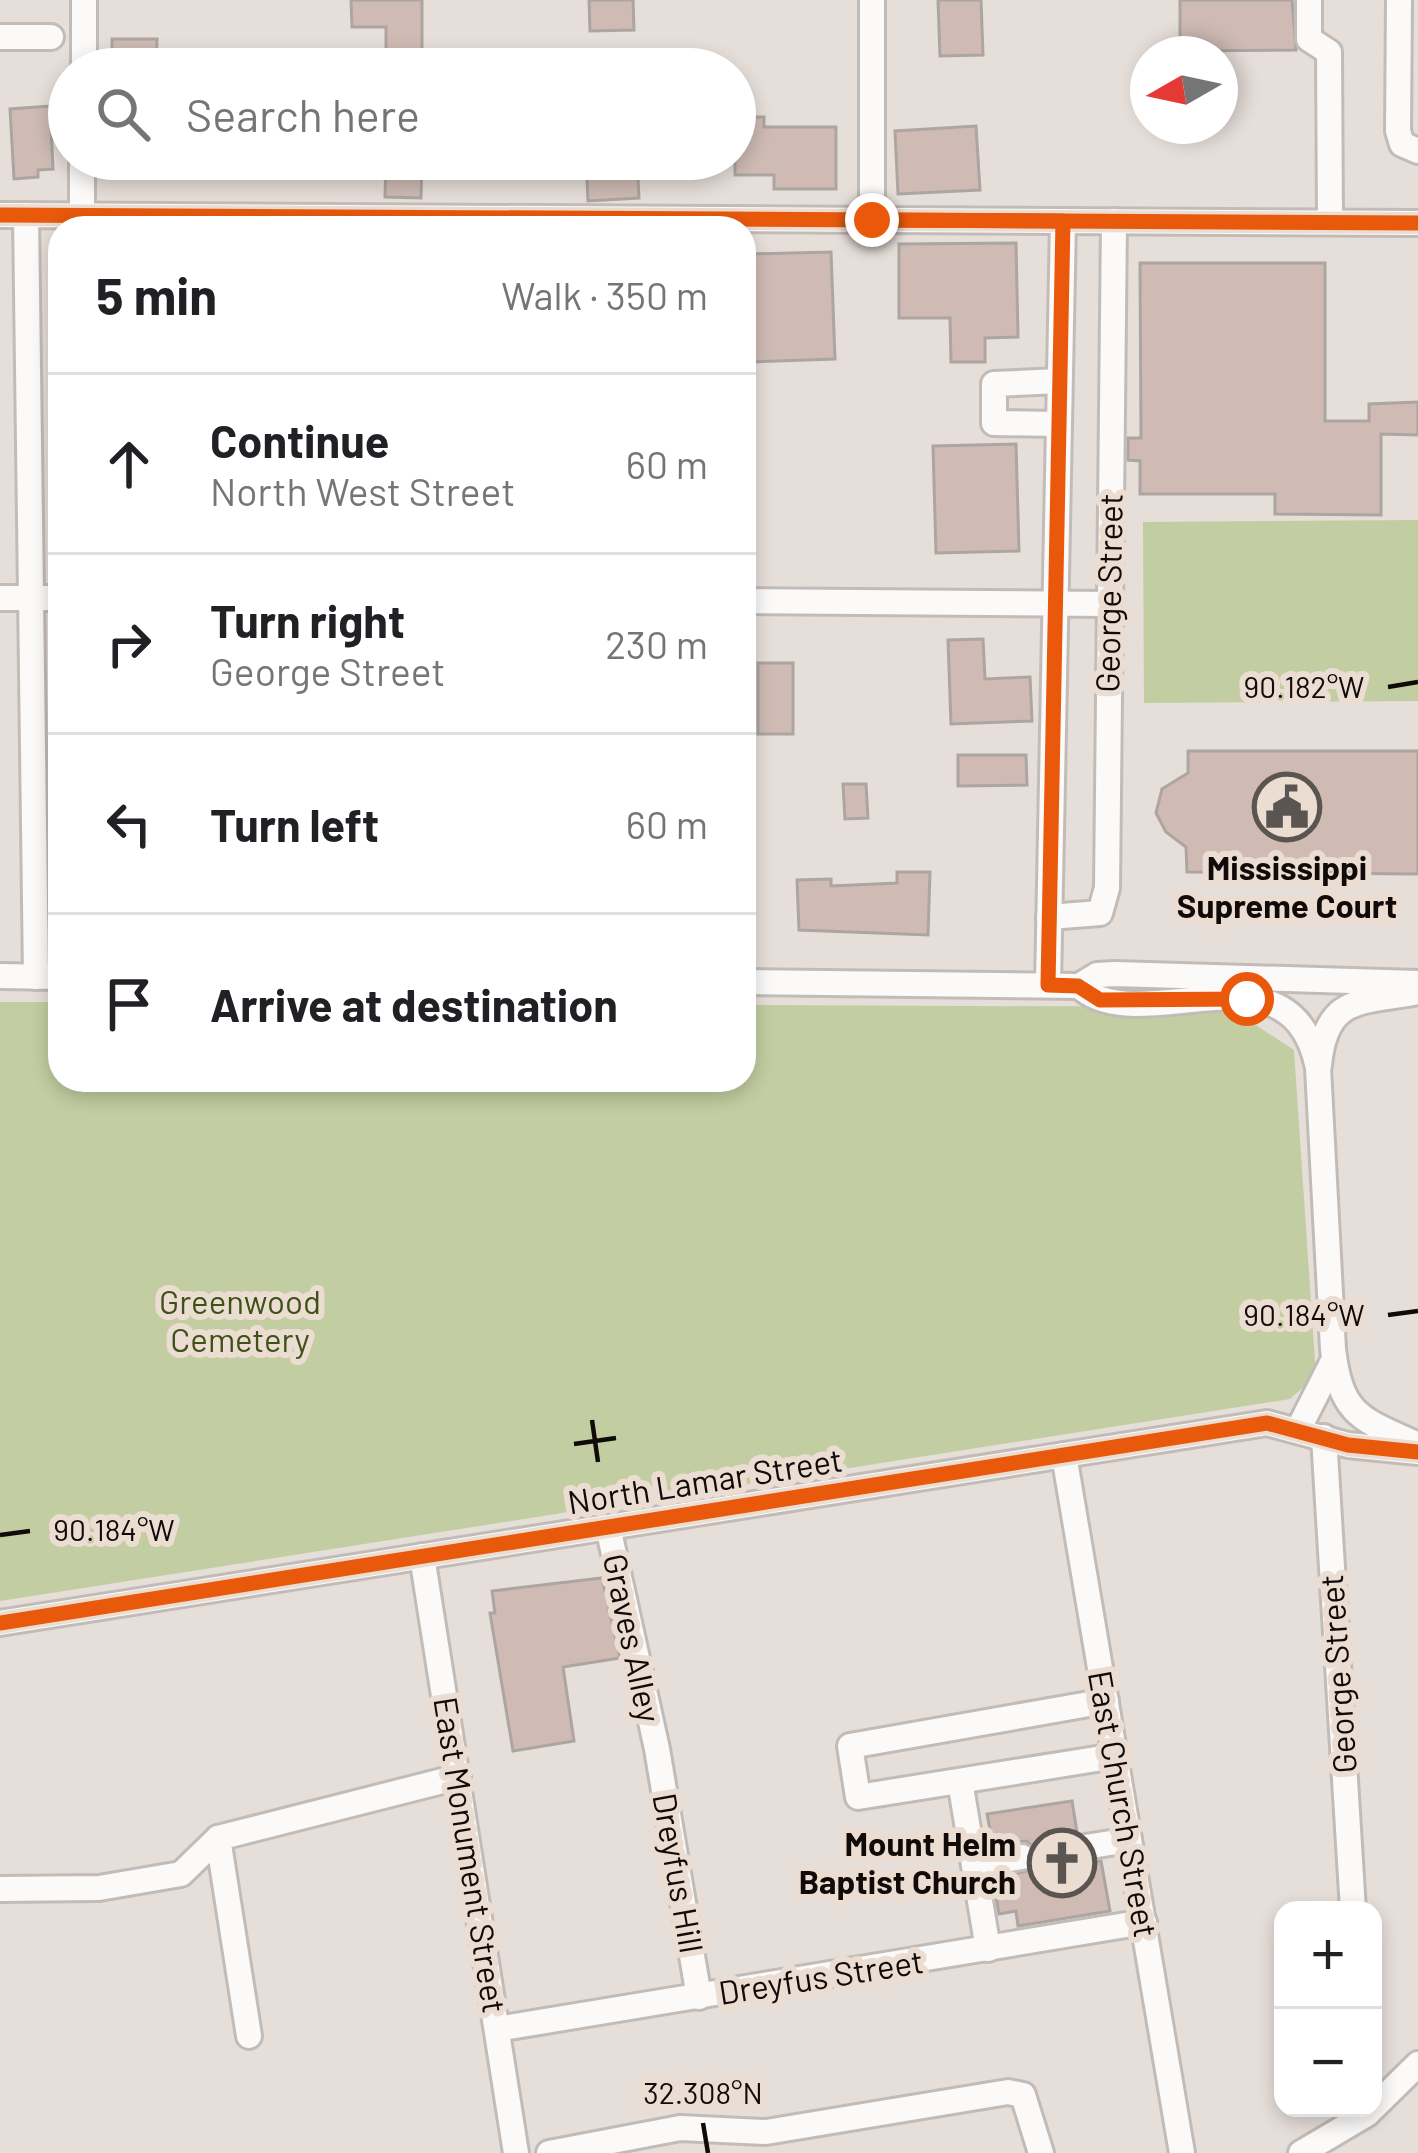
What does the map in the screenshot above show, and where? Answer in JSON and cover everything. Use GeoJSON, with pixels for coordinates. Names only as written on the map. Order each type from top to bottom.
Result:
{"type":"FeatureCollection","features":[{"type":"Feature","properties":{"kind":"street"},"geometry":{"type":"LineString","coordinates":[[83,48],[84,0]]}},
{"type":"Feature","properties":{"kind":"street"},"geometry":{"type":"LineString","coordinates":[[872,0],[872,220]]}},
{"type":"Feature","properties":{"kind":"street"},"geometry":{"type":"LineString","coordinates":[[1309,0],[1309,39],[1329,52],[1330,222]]}},
{"type":"Feature","properties":{"kind":"street"},"geometry":{"type":"LineString","coordinates":[[1399,0],[1398,131],[1402,144],[1418,151]]}},
{"type":"Feature","properties":{"kind":"street"},"geometry":{"type":"LineString","coordinates":[[0,37],[51,37]]}},
{"type":"Feature","properties":{"kind":"street"},"geometry":{"type":"LineString","coordinates":[[0,976],[48,977],[13,215],[82,216],[82,180]]}},
{"type":"Feature","properties":{"kind":"street"},"geometry":{"type":"LineString","coordinates":[[756,219],[1418,223]]}},
{"type":"Feature","properties":{"kind":"street","name":"George Street"},"geometry":{"type":"LineString","coordinates":[[1048,985],[1063,221]]}},
{"type":"Feature","properties":{"kind":"street","name":"George Street"},"geometry":{"type":"LineString","coordinates":[[1049,917],[1089,916],[1106,903],[1114,221]]}},
{"type":"Feature","properties":{"kind":"street"},"geometry":{"type":"LineString","coordinates":[[1058,424],[994,423],[994,383],[1059,381]]}},
{"type":"Feature","properties":{"kind":"street"},"geometry":{"type":"LineString","coordinates":[[0,598],[48,598]]}},
{"type":"Feature","properties":{"kind":"street"},"geometry":{"type":"LineString","coordinates":[[756,602],[1108,604]]}},
{"type":"Feature","properties":{"kind":"street"},"geometry":{"type":"LineString","coordinates":[[1078,986],[1097,975],[1115,974],[1418,983]]}},
{"type":"Feature","properties":{"kind":"street"},"geometry":{"type":"LineString","coordinates":[[756,982],[1078,986],[1100,1000],[1247,999],[1289,1012],[1310,1039],[1318,1068],[1333,1349],[1349,1408],[1418,1448]]}},
{"type":"Feature","properties":{"kind":"street"},"geometry":{"type":"LineString","coordinates":[[1318,1068],[1325,1031],[1340,1010],[1368,999],[1418,992]]}},
{"type":"Feature","properties":{"kind":"street"},"geometry":{"type":"LineString","coordinates":[[1299,1428],[1324,1388],[1333,1349]]}},
{"type":"Feature","properties":{"kind":"street","name":"North Lamar Street"},"geometry":{"type":"LineString","coordinates":[[0,1623],[1267,1423],[1378,1451],[1418,1448]]}},
{"type":"Feature","properties":{"kind":"street","name":"George Street"},"geometry":{"type":"LineString","coordinates":[[1324,1437],[1352,1901]]}},
{"type":"Feature","properties":{"kind":"street","name":"East Church Street"},"geometry":{"type":"LineString","coordinates":[[1064,1455],[1182,2153]]}},
{"type":"Feature","properties":{"kind":"street","name":"Graves Alley"},"geometry":{"type":"LineString","coordinates":[[608,1527],[657,1749]]}},
{"type":"Feature","properties":{"kind":"street","name":"East Monument Street"},"geometry":{"type":"LineString","coordinates":[[422,1556],[516,2153]]}},
{"type":"Feature","properties":{"kind":"street"},"geometry":{"type":"LineString","coordinates":[[1106,1701],[850,1746],[858,1797],[1115,1756]]}},
{"type":"Feature","properties":{"kind":"street","name":"Dreyfus Hill"},"geometry":{"type":"LineString","coordinates":[[657,1749],[699,1997]]}},
{"type":"Feature","properties":{"kind":"street"},"geometry":{"type":"LineString","coordinates":[[0,1889],[99,1888],[181,1874],[218,1838],[458,1777]]}},
{"type":"Feature","properties":{"kind":"street"},"geometry":{"type":"LineString","coordinates":[[960,1780],[988,1949]]}},
{"type":"Feature","properties":{"kind":"street"},"geometry":{"type":"LineString","coordinates":[[218,1838],[249,2036]]}},
{"type":"Feature","properties":{"kind":"street"},"geometry":{"type":"LineString","coordinates":[[1054,1852],[1130,1840]]}},
{"type":"Feature","properties":{"kind":"street"},"geometry":{"type":"LineString","coordinates":[[974,1865],[1022,1857]]}},
{"type":"Feature","properties":{"kind":"street","name":"Dreyfus Street"},"geometry":{"type":"LineString","coordinates":[[497,2029],[1144,1922]]}},
{"type":"Feature","properties":{"kind":"street"},"geometry":{"type":"LineString","coordinates":[[1382,2098],[1417,2069]]}},
{"type":"Feature","properties":{"kind":"street"},"geometry":{"type":"LineString","coordinates":[[549,2153],[680,2128],[766,2132],[1008,2092],[1023,2096],[1030,2108],[1041,2153]]}},
{"type":"Feature","properties":{"kind":"street"},"geometry":{"type":"LineString","coordinates":[[1301,2153],[1358,2117]]}},
{"type":"Feature","properties":{"kind":"green space"},"geometry":{"type":"Polygon","coordinates":[[[1418,520],[1418,701],[1144,703],[1143,522],[1418,520]]]}},
{"type":"Feature","properties":{"kind":"green space","name":"Greenwood Cemetery"},"geometry":{"type":"Polygon","coordinates":[[[0,1002],[48,1002],[48,1092],[756,1092],[756,1005],[1228,1007],[1294,1050],[1316,1376],[1290,1399],[0,1601],[0,1002]]]}},
{"type":"Feature","properties":{"kind":"building"},"geometry":{"type":"Polygon","coordinates":[[[351,0],[422,0],[422,48],[386,48],[386,27],[352,27],[351,0]]]}},
{"type":"Feature","properties":{"kind":"building"},"geometry":{"type":"Polygon","coordinates":[[[589,0],[633,0],[634,30],[590,31],[589,0]]]}},
{"type":"Feature","properties":{"kind":"building"},"geometry":{"type":"Polygon","coordinates":[[[938,0],[981,0],[983,55],[940,56],[938,0]]]}},
{"type":"Feature","properties":{"kind":"building"},"geometry":{"type":"Polygon","coordinates":[[[1180,0],[1292,0],[1296,50],[1238,50],[1238,36],[1180,36],[1180,0]]]}},
{"type":"Feature","properties":{"kind":"building"},"geometry":{"type":"Polygon","coordinates":[[[112,39],[157,39],[157,48],[112,48],[112,39]]]}},
{"type":"Feature","properties":{"kind":"building"},"geometry":{"type":"Polygon","coordinates":[[[48,106],[48,169],[38,170],[38,177],[14,179],[10,109],[48,106]]]}},
{"type":"Feature","properties":{"kind":"building"},"geometry":{"type":"Polygon","coordinates":[[[756,117],[764,117],[764,127],[836,127],[836,189],[774,189],[774,175],[756,175],[756,117]]]}},
{"type":"Feature","properties":{"kind":"building"},"geometry":{"type":"Polygon","coordinates":[[[976,126],[980,190],[898,194],[895,131],[976,126]]]}},
{"type":"Feature","properties":{"kind":"building"},"geometry":{"type":"Polygon","coordinates":[[[385,180],[421,180],[421,198],[385,197],[385,180]]]}},
{"type":"Feature","properties":{"kind":"building"},"geometry":{"type":"Polygon","coordinates":[[[587,180],[638,180],[639,198],[588,201],[587,180]]]}},
{"type":"Feature","properties":{"kind":"building"},"geometry":{"type":"Polygon","coordinates":[[[1016,243],[1018,337],[985,338],[985,362],[951,362],[950,318],[899,318],[899,244],[1016,243]]]}},
{"type":"Feature","properties":{"kind":"building"},"geometry":{"type":"Polygon","coordinates":[[[831,252],[835,359],[756,362],[756,254],[831,252]]]}},
{"type":"Feature","properties":{"kind":"building"},"geometry":{"type":"Polygon","coordinates":[[[1140,263],[1325,263],[1325,421],[1369,421],[1369,404],[1418,402],[1418,435],[1381,434],[1381,515],[1275,514],[1275,494],[1140,494],[1140,461],[1128,460],[1128,438],[1141,438],[1140,263]]]}},
{"type":"Feature","properties":{"kind":"building"},"geometry":{"type":"Polygon","coordinates":[[[1016,444],[1019,551],[936,553],[933,446],[1016,444]]]}},
{"type":"Feature","properties":{"kind":"building"},"geometry":{"type":"Polygon","coordinates":[[[983,639],[985,679],[1030,677],[1032,721],[951,724],[948,640],[983,639]]]}},
{"type":"Feature","properties":{"kind":"building"},"geometry":{"type":"Polygon","coordinates":[[[758,663],[793,663],[793,734],[758,734],[758,663]]]}},
{"type":"Feature","properties":{"kind":"building","name":"Mississippi Supreme Court"},"geometry":{"type":"Polygon","coordinates":[[[1188,751],[1418,751],[1418,874],[1187,872],[1186,847],[1166,832],[1156,813],[1162,789],[1188,773],[1188,751]]]}},
{"type":"Feature","properties":{"kind":"building"},"geometry":{"type":"Polygon","coordinates":[[[958,755],[1026,755],[1027,785],[958,786],[958,755]]]}},
{"type":"Feature","properties":{"kind":"building"},"geometry":{"type":"Polygon","coordinates":[[[843,784],[866,784],[868,818],[845,819],[843,784]]]}},
{"type":"Feature","properties":{"kind":"building"},"geometry":{"type":"Polygon","coordinates":[[[897,872],[930,872],[928,935],[799,930],[797,880],[831,879],[831,886],[897,883],[897,872]]]}},
{"type":"Feature","properties":{"kind":"building"},"geometry":{"type":"Polygon","coordinates":[[[602,1578],[620,1658],[563,1667],[574,1741],[513,1751],[490,1613],[495,1613],[492,1591],[602,1578]]]}},
{"type":"Feature","properties":{"kind":"building"},"geometry":{"type":"Polygon","coordinates":[[[1072,1801],[1077,1832],[1045,1839],[1038,1853],[1027,1841],[993,1845],[987,1814],[1072,1801]]]}},
{"type":"Feature","properties":{"kind":"building"},"geometry":{"type":"Polygon","coordinates":[[[1038,1856],[1055,1868],[1101,1861],[1110,1911],[1018,1926],[1016,1911],[999,1914],[993,1879],[1031,1870],[1038,1856]]]}},
{"type":"Feature","properties":{"kind":"cycle path"},"geometry":{"type":"LineString","coordinates":[[0,215],[177,216]]}},
{"type":"Feature","properties":{"kind":"cycle path"},"geometry":{"type":"LineString","coordinates":[[756,219],[1418,223]]}},
{"type":"Feature","properties":{"kind":"cycle path"},"geometry":{"type":"LineString","coordinates":[[0,1623],[1267,1423],[1348,1445],[1418,1452]]}},
{"type":"Feature","properties":{"kind":"place","name":"Mississippi Supreme Court"},"geometry":{"type":"Point","coordinates":[1287,807]}},
{"type":"Feature","properties":{"kind":"place","name":"Mount Helm Baptist Church"},"geometry":{"type":"Point","coordinates":[1062,1863]}},
{"type":"Feature","properties":{"kind":"route"},"geometry":{"type":"LineString","coordinates":[[872,220],[1063,221],[1048,985],[1078,986],[1100,1000],[1247,999]]}}]}
